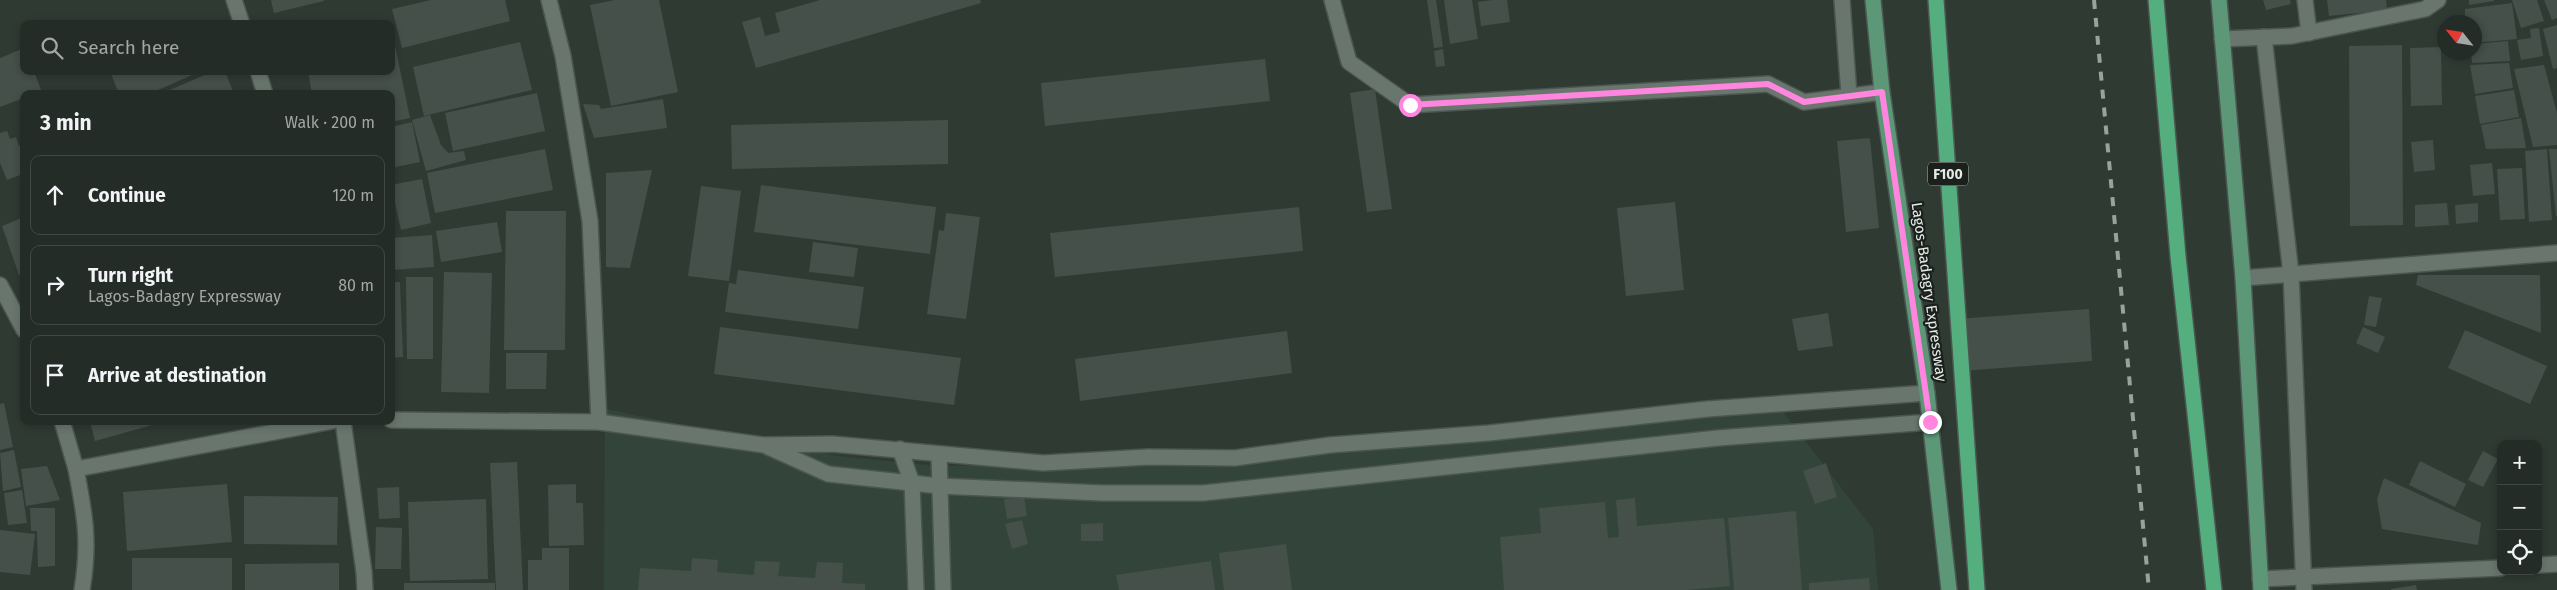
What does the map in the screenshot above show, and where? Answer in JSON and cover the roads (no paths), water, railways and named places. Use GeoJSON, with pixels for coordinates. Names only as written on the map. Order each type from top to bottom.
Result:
{"type":"FeatureCollection","features":[{"type":"Feature","properties":{"kind":"highway","name":"Lagos-Badagry Expressway"},"geometry":{"type":"LineString","coordinates":[[1936,0],[1977,590]]}},
{"type":"Feature","properties":{"kind":"highway"},"geometry":{"type":"LineString","coordinates":[[2156,0],[2178,256],[2214,590]]}},
{"type":"Feature","properties":{"kind":"main road","name":"Lagos-Badagry Expressway"},"geometry":{"type":"LineString","coordinates":[[1873,0],[1882,92],[1930,422],[1949,590]]}},
{"type":"Feature","properties":{"kind":"main road"},"geometry":{"type":"LineString","coordinates":[[2219,0],[2244,278],[2260,585]]}},
{"type":"Feature","properties":{"kind":"street"},"geometry":{"type":"LineString","coordinates":[[234,0],[241,20]]}},
{"type":"Feature","properties":{"kind":"street"},"geometry":{"type":"LineString","coordinates":[[549,0],[562,56],[590,221],[599,422]]}},
{"type":"Feature","properties":{"kind":"street"},"geometry":{"type":"LineString","coordinates":[[1332,0],[1349,62],[1410,105],[1768,84],[1804,102],[1882,92]]}},
{"type":"Feature","properties":{"kind":"street"},"geometry":{"type":"LineString","coordinates":[[1842,0],[1850,95]]}},
{"type":"Feature","properties":{"kind":"street"},"geometry":{"type":"LineString","coordinates":[[2306,0],[2309,33]]}},
{"type":"Feature","properties":{"kind":"street"},"geometry":{"type":"LineString","coordinates":[[2222,39],[2309,33],[2425,9],[2438,0]]}},
{"type":"Feature","properties":{"kind":"street"},"geometry":{"type":"LineString","coordinates":[[2264,37],[2291,274],[2304,584]]}},
{"type":"Feature","properties":{"kind":"street"},"geometry":{"type":"LineString","coordinates":[[259,75],[264,90]]}},
{"type":"Feature","properties":{"kind":"street"},"geometry":{"type":"LineString","coordinates":[[2244,278],[2557,253]]}},
{"type":"Feature","properties":{"kind":"street"},"geometry":{"type":"LineString","coordinates":[[0,285],[20,322]]}},
{"type":"Feature","properties":{"kind":"street"},"geometry":{"type":"LineString","coordinates":[[395,420],[599,422],[764,445],[832,444],[1043,463],[1148,457],[1235,458],[1330,445],[1490,433],[1708,409],[1926,393]]}},
{"type":"Feature","properties":{"kind":"street"},"geometry":{"type":"LineString","coordinates":[[764,445],[828,474],[939,486],[1102,493],[1203,493],[1718,438],[1930,422]]}},
{"type":"Feature","properties":{"kind":"street"},"geometry":{"type":"LineString","coordinates":[[63,425],[76,469],[85,516],[88,557],[82,590]]}},
{"type":"Feature","properties":{"kind":"street"},"geometry":{"type":"LineString","coordinates":[[76,469],[312,425]]}},
{"type":"Feature","properties":{"kind":"street"},"geometry":{"type":"LineString","coordinates":[[344,425],[364,572],[364,590]]}},
{"type":"Feature","properties":{"kind":"street"},"geometry":{"type":"LineString","coordinates":[[900,449],[912,483],[916,590]]}},
{"type":"Feature","properties":{"kind":"street"},"geometry":{"type":"LineString","coordinates":[[939,454],[943,590]]}},
{"type":"Feature","properties":{"kind":"street"},"geometry":{"type":"LineString","coordinates":[[2542,565],[2557,564]]}},
{"type":"Feature","properties":{"kind":"street"},"geometry":{"type":"LineString","coordinates":[[2260,585],[2304,584],[2497,568]]}},
{"type":"Feature","properties":{"kind":"railway"},"geometry":{"type":"LineString","coordinates":[[2094,0],[2149,590]]}}]}
